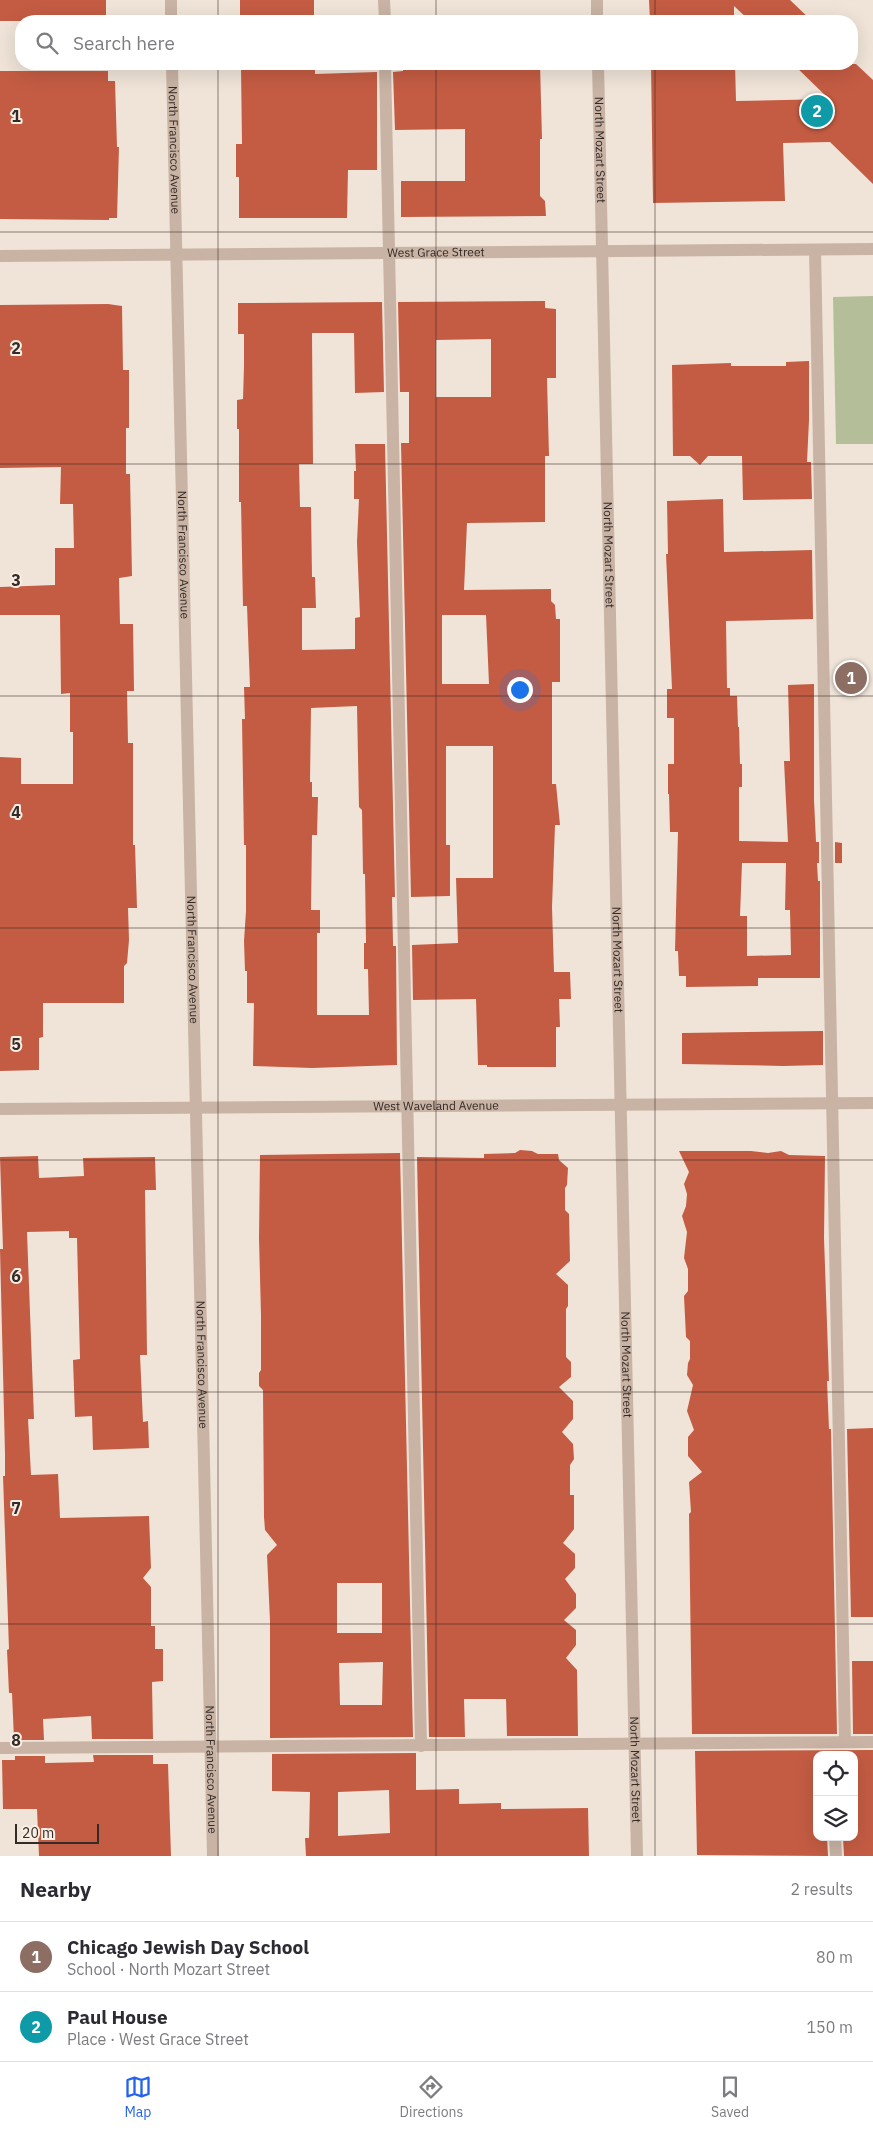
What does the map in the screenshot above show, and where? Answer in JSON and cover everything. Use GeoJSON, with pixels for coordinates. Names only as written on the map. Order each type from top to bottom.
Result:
{"type":"FeatureCollection","features":[{"type":"Feature","properties":{"kind":"street"},"geometry":{"type":"LineString","coordinates":[[171,0],[171,15]]}},
{"type":"Feature","properties":{"kind":"street"},"geometry":{"type":"LineString","coordinates":[[384,0],[384,15]]}},
{"type":"Feature","properties":{"kind":"street"},"geometry":{"type":"LineString","coordinates":[[597,0],[597,15]]}},
{"type":"Feature","properties":{"kind":"street","name":"North Francisco Avenue"},"geometry":{"type":"LineString","coordinates":[[172,70],[213,1856]]}},
{"type":"Feature","properties":{"kind":"street"},"geometry":{"type":"LineString","coordinates":[[385,70],[421,1746]]}},
{"type":"Feature","properties":{"kind":"street","name":"North Mozart Street"},"geometry":{"type":"LineString","coordinates":[[598,70],[636,1856]]}},
{"type":"Feature","properties":{"kind":"street","name":"West Grace Street"},"geometry":{"type":"LineString","coordinates":[[0,256],[873,249]]}},
{"type":"Feature","properties":{"kind":"street"},"geometry":{"type":"LineString","coordinates":[[815,250],[832,1103],[838,1746]]}},
{"type":"Feature","properties":{"kind":"street","name":"West Waveland Avenue"},"geometry":{"type":"LineString","coordinates":[[0,1109],[873,1102]]}},
{"type":"Feature","properties":{"kind":"street"},"geometry":{"type":"LineString","coordinates":[[0,1748],[635,1744],[838,1746],[873,1742]]}},
{"type":"Feature","properties":{"kind":"street"},"geometry":{"type":"LineString","coordinates":[[835,1841],[836,1856]]}},
{"type":"Feature","properties":{"kind":"green space"},"geometry":{"type":"Polygon","coordinates":[[[873,296],[873,444],[836,444],[833,297],[873,296]]]}},
{"type":"Feature","properties":{"kind":"building"},"geometry":{"type":"Polygon","coordinates":[[[0,0],[106,0],[106,15],[15,15],[15,21],[0,21],[0,0]]]}},
{"type":"Feature","properties":{"kind":"building"},"geometry":{"type":"Polygon","coordinates":[[[240,0],[314,0],[314,15],[240,15],[240,0]]]}},
{"type":"Feature","properties":{"kind":"building"},"geometry":{"type":"Polygon","coordinates":[[[649,0],[790,0],[806,15],[744,15],[734,6],[734,15],[650,15],[649,0]]]}},
{"type":"Feature","properties":{"kind":"building"},"geometry":{"type":"Polygon","coordinates":[[[858,66],[873,80],[873,184],[830,142],[783,143],[785,201],[653,203],[651,70],[735,70],[736,101],[829,99],[799,70],[858,70],[858,66]]]}},
{"type":"Feature","properties":{"kind":"building"},"geometry":{"type":"Polygon","coordinates":[[[241,70],[315,70],[315,74],[377,72],[377,170],[348,170],[347,218],[239,218],[239,177],[236,177],[236,144],[242,144],[241,70]]]}},
{"type":"Feature","properties":{"kind":"building"},"geometry":{"type":"Polygon","coordinates":[[[540,70],[542,139],[540,139],[540,196],[545,201],[546,216],[401,217],[401,181],[465,181],[465,129],[395,130],[393,72],[540,70]]]}},
{"type":"Feature","properties":{"kind":"building"},"geometry":{"type":"Polygon","coordinates":[[[0,71],[108,71],[108,81],[115,81],[117,147],[119,147],[117,218],[109,218],[109,220],[0,219],[0,71]]]}},
{"type":"Feature","properties":{"kind":"building"},"geometry":{"type":"Polygon","coordinates":[[[545,301],[545,308],[556,309],[556,378],[547,378],[549,456],[545,456],[545,522],[467,523],[464,590],[551,589],[551,601],[555,605],[556,619],[560,619],[560,682],[552,682],[552,784],[556,784],[560,825],[555,825],[552,907],[554,972],[570,972],[571,999],[559,999],[560,1027],[556,1027],[556,1067],[487,1067],[487,1065],[478,1065],[476,999],[413,1000],[412,945],[458,943],[456,878],[493,878],[493,746],[446,746],[446,845],[450,845],[450,896],[411,897],[401,443],[409,443],[409,392],[400,392],[398,302],[545,301]],[[491,339],[436,340],[436,397],[491,397],[491,339]],[[442,615],[442,684],[489,684],[486,615],[442,615]]]}},
{"type":"Feature","properties":{"kind":"building"},"geometry":{"type":"Polygon","coordinates":[[[382,302],[384,392],[355,393],[354,333],[312,333],[313,464],[299,464],[300,507],[311,507],[312,577],[315,577],[316,608],[302,608],[302,650],[355,649],[355,618],[360,617],[357,542],[359,499],[354,499],[355,444],[385,444],[395,897],[392,897],[393,946],[396,946],[397,1065],[312,1068],[253,1066],[254,1003],[247,1003],[247,971],[245,971],[244,941],[246,845],[244,845],[242,719],[245,719],[244,687],[250,687],[247,606],[243,606],[241,502],[239,502],[237,400],[243,399],[244,334],[238,334],[238,303],[382,302]],[[357,706],[311,708],[310,782],[312,782],[312,797],[318,797],[317,835],[312,835],[311,910],[320,910],[320,933],[317,933],[317,1015],[369,1015],[368,969],[364,969],[364,943],[366,943],[362,810],[359,807],[357,706]]]}},
{"type":"Feature","properties":{"kind":"building"},"geometry":{"type":"Polygon","coordinates":[[[108,304],[122,306],[123,370],[129,370],[129,428],[126,428],[126,474],[130,474],[132,576],[119,578],[120,624],[133,624],[134,691],[127,691],[128,743],[133,743],[133,845],[135,845],[137,908],[128,908],[129,940],[127,963],[124,966],[124,1003],[43,1003],[43,1037],[39,1038],[39,1070],[0,1071],[0,757],[21,758],[21,784],[73,784],[73,732],[70,732],[70,693],[61,694],[60,615],[0,615],[0,587],[55,585],[55,548],[74,548],[73,504],[60,504],[61,467],[0,468],[0,305],[108,304]]]}},
{"type":"Feature","properties":{"kind":"building"},"geometry":{"type":"Polygon","coordinates":[[[809,361],[807,462],[811,462],[812,499],[743,500],[742,456],[708,456],[700,465],[690,456],[673,456],[672,365],[731,363],[731,366],[786,366],[786,362],[809,361]]]}},
{"type":"Feature","properties":{"kind":"building"},"geometry":{"type":"Polygon","coordinates":[[[723,499],[724,552],[812,550],[813,619],[726,621],[727,688],[730,688],[730,696],[737,696],[740,764],[742,764],[742,787],[739,787],[739,841],[788,842],[784,761],[790,761],[788,685],[814,684],[814,800],[816,842],[819,842],[819,863],[817,863],[818,881],[820,881],[820,978],[758,978],[758,986],[686,987],[686,976],[679,976],[678,951],[675,951],[678,832],[670,832],[668,794],[668,764],[674,764],[674,718],[667,718],[667,689],[672,689],[666,554],[668,554],[667,501],[723,499]],[[742,863],[740,916],[747,916],[747,956],[791,955],[790,910],[785,910],[786,863],[742,863]]]}},
{"type":"Feature","properties":{"kind":"building"},"geometry":{"type":"Polygon","coordinates":[[[835,842],[842,843],[842,863],[835,863],[835,842]]]}},
{"type":"Feature","properties":{"kind":"building"},"geometry":{"type":"Polygon","coordinates":[[[823,1031],[823,1065],[682,1064],[682,1033],[823,1031]]]}},
{"type":"Feature","properties":{"kind":"building"},"geometry":{"type":"Polygon","coordinates":[[[520,1150],[532,1151],[538,1154],[558,1154],[559,1160],[568,1168],[567,1185],[565,1188],[565,1210],[569,1214],[570,1261],[556,1274],[568,1285],[566,1357],[571,1362],[571,1377],[559,1387],[573,1401],[573,1419],[562,1432],[573,1444],[574,1459],[570,1465],[570,1495],[574,1495],[574,1529],[563,1543],[575,1554],[575,1568],[565,1579],[576,1594],[576,1608],[564,1620],[576,1630],[576,1645],[566,1658],[577,1670],[578,1736],[507,1736],[506,1699],[464,1699],[465,1737],[429,1737],[417,1157],[484,1158],[484,1154],[515,1153],[520,1150]]]}},
{"type":"Feature","properties":{"kind":"building"},"geometry":{"type":"Polygon","coordinates":[[[679,1151],[751,1151],[768,1153],[781,1151],[789,1155],[825,1156],[824,1238],[829,1381],[827,1381],[829,1429],[831,1429],[837,1734],[692,1734],[689,1514],[691,1512],[689,1482],[702,1472],[688,1456],[688,1437],[694,1430],[687,1411],[693,1385],[687,1375],[690,1359],[690,1341],[686,1337],[684,1296],[688,1291],[688,1269],[684,1258],[687,1232],[682,1216],[686,1206],[687,1194],[684,1184],[689,1172],[679,1151]]]}},
{"type":"Feature","properties":{"kind":"building"},"geometry":{"type":"Polygon","coordinates":[[[400,1153],[413,1737],[270,1738],[270,1621],[267,1555],[277,1545],[265,1530],[264,1517],[263,1390],[259,1386],[259,1373],[261,1370],[260,1155],[400,1153]],[[337,1583],[337,1633],[382,1633],[382,1583],[337,1583]],[[383,1662],[339,1663],[340,1705],[382,1705],[383,1662]]]}},
{"type":"Feature","properties":{"kind":"building"},"geometry":{"type":"Polygon","coordinates":[[[38,1156],[39,1178],[84,1176],[83,1158],[155,1157],[156,1190],[145,1190],[147,1355],[140,1355],[143,1422],[148,1421],[149,1448],[93,1450],[92,1416],[75,1417],[73,1360],[80,1359],[77,1238],[69,1238],[69,1231],[27,1232],[34,1419],[28,1419],[31,1475],[58,1474],[60,1518],[149,1516],[151,1568],[143,1578],[151,1587],[151,1626],[155,1626],[155,1649],[163,1649],[163,1681],[152,1682],[153,1739],[92,1739],[91,1716],[43,1719],[44,1740],[14,1740],[12,1693],[9,1693],[7,1650],[9,1649],[3,1476],[5,1476],[5,1454],[0,1249],[3,1249],[0,1157],[38,1156]]]}},
{"type":"Feature","properties":{"kind":"building"},"geometry":{"type":"Polygon","coordinates":[[[873,1428],[873,1617],[851,1617],[847,1429],[873,1428]]]}},
{"type":"Feature","properties":{"kind":"building"},"geometry":{"type":"Polygon","coordinates":[[[852,1661],[873,1661],[873,1734],[853,1734],[852,1661]]]}},
{"type":"Feature","properties":{"kind":"building"},"geometry":{"type":"Polygon","coordinates":[[[873,1750],[873,1856],[844,1856],[843,1841],[858,1841],[858,1751],[813,1751],[813,1841],[827,1841],[828,1856],[697,1855],[695,1751],[873,1750]]]}},
{"type":"Feature","properties":{"kind":"building"},"geometry":{"type":"Polygon","coordinates":[[[416,1753],[416,1790],[459,1789],[459,1804],[501,1803],[501,1809],[588,1808],[589,1856],[306,1856],[305,1838],[309,1838],[310,1792],[272,1791],[272,1754],[416,1753]],[[389,1790],[338,1792],[338,1836],[390,1833],[389,1790]]]}},
{"type":"Feature","properties":{"kind":"building"},"geometry":{"type":"Polygon","coordinates":[[[93,1755],[153,1755],[153,1764],[168,1764],[171,1856],[39,1856],[37,1809],[3,1809],[2,1760],[15,1760],[15,1756],[45,1756],[45,1763],[94,1762],[93,1755]]]}},
{"type":"Feature","properties":{"kind":"place","name":"Paul House"},"geometry":{"type":"Point","coordinates":[817,111]}},
{"type":"Feature","properties":{"kind":"place","name":"Chicago Jewish Day School"},"geometry":{"type":"Point","coordinates":[851,678]}}]}
